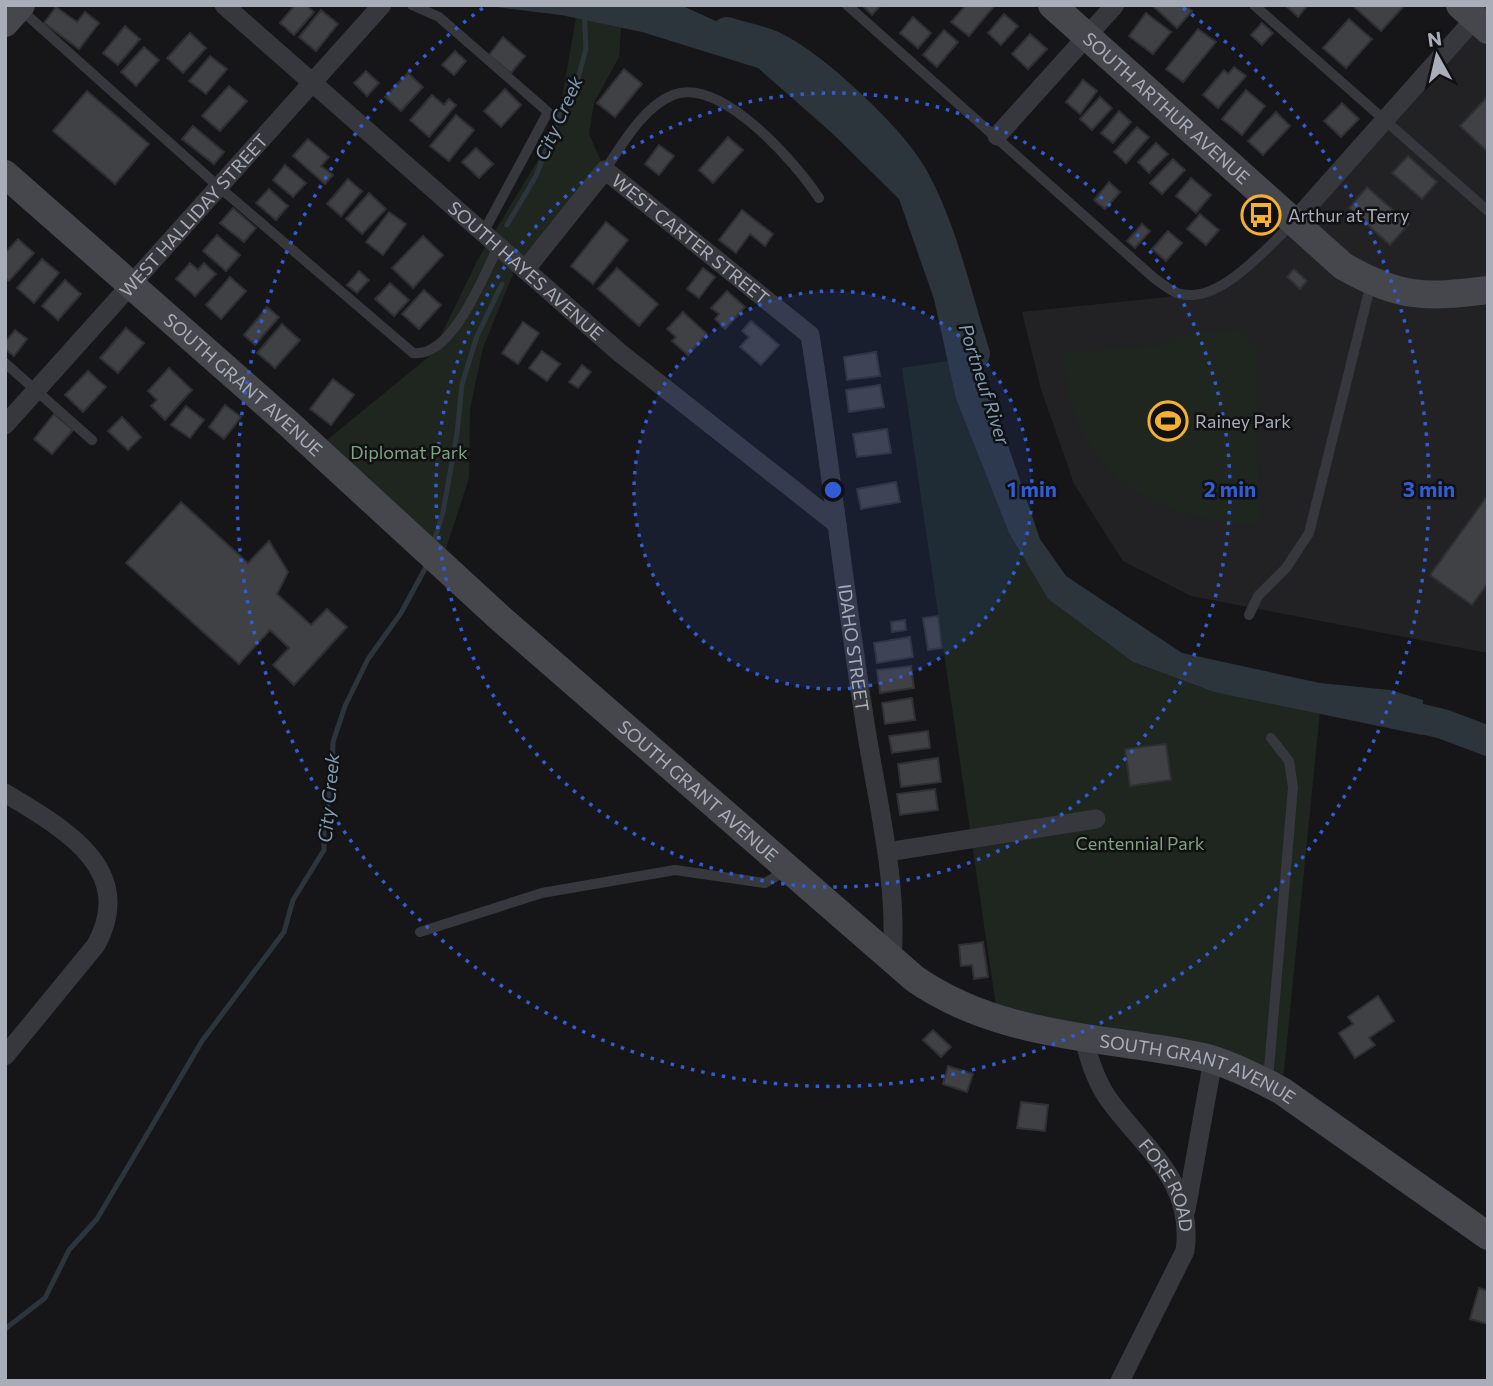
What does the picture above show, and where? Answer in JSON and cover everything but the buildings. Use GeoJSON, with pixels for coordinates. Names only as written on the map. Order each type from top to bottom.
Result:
{"type":"FeatureCollection","features":[{"type":"Feature","properties":{"kind":"street","name":"SOUTH HAYES AVENUE"},"geometry":{"type":"LineString","coordinates":[[224,5],[620,353],[837,524]]}},
{"type":"Feature","properties":{"kind":"street","name":"WEST HALLIDAY STREET"},"geometry":{"type":"LineString","coordinates":[[5,425],[382,5]]}},
{"type":"Feature","properties":{"kind":"street","name":"SOUTH ARTHUR AVENUE"},"geometry":{"type":"LineString","coordinates":[[1052,5],[1343,266],[1391,291],[1422,295],[1488,290]]}},
{"type":"Feature","properties":{"kind":"street"},"geometry":{"type":"LineString","coordinates":[[997,136],[1115,5]]}},
{"type":"Feature","properties":{"kind":"street"},"geometry":{"type":"LineString","coordinates":[[1295,221],[1477,15]]}},
{"type":"Feature","properties":{"kind":"street","name":"WEST CARTER STREET"},"geometry":{"type":"LineString","coordinates":[[524,270],[605,170],[810,335]]}},
{"type":"Feature","properties":{"kind":"street","name":"SOUTH GRANT AVENUE"},"geometry":{"type":"LineString","coordinates":[[5,174],[132,284],[419,541],[441,564],[892,960],[942,998],[976,1014],[1083,1037],[1213,1060],[1268,1084],[1488,1236]]}},
{"type":"Feature","properties":{"kind":"street","name":"IDAHO STREET"},"geometry":{"type":"LineString","coordinates":[[810,335],[866,730],[887,852],[895,922],[892,960]]}},
{"type":"Feature","properties":{"kind":"street"},"geometry":{"type":"LineString","coordinates":[[5,793],[69,834],[87,852],[99,868],[106,888],[108,910],[105,928],[96,945],[5,1056]]}},
{"type":"Feature","properties":{"kind":"street"},"geometry":{"type":"LineString","coordinates":[[887,852],[1096,818]]}},
{"type":"Feature","properties":{"kind":"street","name":"FORE ROAD"},"geometry":{"type":"LineString","coordinates":[[1083,1037],[1090,1061],[1107,1097],[1166,1169],[1186,1213],[1188,1230],[1185,1251],[1120,1381]]}},
{"type":"Feature","properties":{"kind":"street"},"geometry":{"type":"LineString","coordinates":[[1186,1213],[1213,1060]]}},
{"type":"Feature","properties":{"kind":"lane"},"geometry":{"type":"LineString","coordinates":[[412,5],[439,17],[548,112],[483,233]]}},
{"type":"Feature","properties":{"kind":"lane"},"geometry":{"type":"LineString","coordinates":[[847,5],[1154,278],[1178,294],[1206,293],[1236,276],[1295,221]]}},
{"type":"Feature","properties":{"kind":"lane"},"geometry":{"type":"LineString","coordinates":[[1254,5],[1488,211]]}},
{"type":"Feature","properties":{"kind":"lane"},"geometry":{"type":"LineString","coordinates":[[15,10],[413,353],[426,355],[442,344],[470,303],[498,247]]}},
{"type":"Feature","properties":{"kind":"lane"},"geometry":{"type":"LineString","coordinates":[[605,170],[630,133],[657,105],[672,95],[686,92],[727,106],[760,130],[799,168],[819,198]]}},
{"type":"Feature","properties":{"kind":"lane"},"geometry":{"type":"LineString","coordinates":[[1249,615],[1258,597],[1286,568],[1308,533],[1372,282]]}},
{"type":"Feature","properties":{"kind":"lane"},"geometry":{"type":"LineString","coordinates":[[5,363],[92,440]]}},
{"type":"Feature","properties":{"kind":"lane"},"geometry":{"type":"LineString","coordinates":[[1268,1084],[1293,787],[1289,761],[1271,738]]}},
{"type":"Feature","properties":{"kind":"lane"},"geometry":{"type":"LineString","coordinates":[[420,932],[542,893],[675,870],[765,883],[788,869]]}},
{"type":"Feature","properties":{"kind":"shaded area"},"geometry":{"type":"Polygon","coordinates":[[[1488,5],[1488,653],[1191,596],[1123,561],[1074,484],[1041,389],[1022,312],[1206,293],[1236,277],[1488,5]]]}},
{"type":"Feature","properties":{"kind":"green space","name":"Diplomat Park"},"geometry":{"type":"Polygon","coordinates":[[[576,18],[621,27],[619,57],[594,103],[589,134],[605,170],[518,264],[508,286],[483,348],[470,409],[469,478],[441,564],[316,449],[432,354],[478,259],[538,160],[561,103],[576,18]]]}},
{"type":"Feature","properties":{"kind":"green space","name":"Rainey Park"},"geometry":{"type":"Polygon","coordinates":[[[1238,329],[1256,348],[1259,525],[1228,523],[1169,508],[1142,496],[1119,479],[1099,458],[1082,432],[1070,401],[1063,353],[1169,344],[1181,335],[1238,329]]]}},
{"type":"Feature","properties":{"kind":"green space","name":"Centennial Park"},"geometry":{"type":"Polygon","coordinates":[[[948,361],[956,399],[1009,533],[1048,599],[1133,662],[1214,692],[1320,712],[1282,1091],[1249,1073],[998,1020],[902,368],[948,361]]]}},
{"type":"Feature","properties":{"kind":"water"},"geometry":{"type":"Polygon","coordinates":[[[481,5],[685,7],[766,44],[855,108],[922,194],[1040,539],[1066,576],[1182,653],[1320,683],[1390,690],[1423,700],[1422,735],[1214,692],[1133,662],[1048,599],[1009,533],[956,399],[934,299],[899,199],[833,134],[758,68],[642,32],[561,15],[481,5]]]}},
{"type":"Feature","properties":{"kind":"waterway","name":"City Creek"},"geometry":{"type":"LineString","coordinates":[[507,225],[536,176],[561,111],[573,96],[586,49],[584,5]]}},
{"type":"Feature","properties":{"kind":"waterway","name":"Portneuf River"},"geometry":{"type":"LineString","coordinates":[[727,32],[773,46],[810,70],[873,126],[906,165],[934,223],[975,354]]}},
{"type":"Feature","properties":{"kind":"waterway","name":"City Creek"},"geometry":{"type":"LineString","coordinates":[[433,545],[443,512],[457,434],[462,384],[477,336],[502,284]]}},
{"type":"Feature","properties":{"kind":"waterway","name":"City Creek"},"geometry":{"type":"LineString","coordinates":[[5,1329],[45,1298],[69,1250],[97,1219],[202,1041],[284,932],[293,900],[324,850],[324,822],[332,780],[333,742],[345,706],[368,659],[401,613],[427,565]]}},
{"type":"Feature","properties":{"kind":"waterway","name":"Portneuf River"},"geometry":{"type":"LineString","coordinates":[[1384,710],[1443,724],[1488,741]]}},
{"type":"Feature","properties":{"kind":"place","name":"Arthur at Terry"},"geometry":{"type":"Point","coordinates":[1261,215]}},
{"type":"Feature","properties":{"kind":"place","name":"Rainey Park"},"geometry":{"type":"Point","coordinates":[1168,421]}}]}
